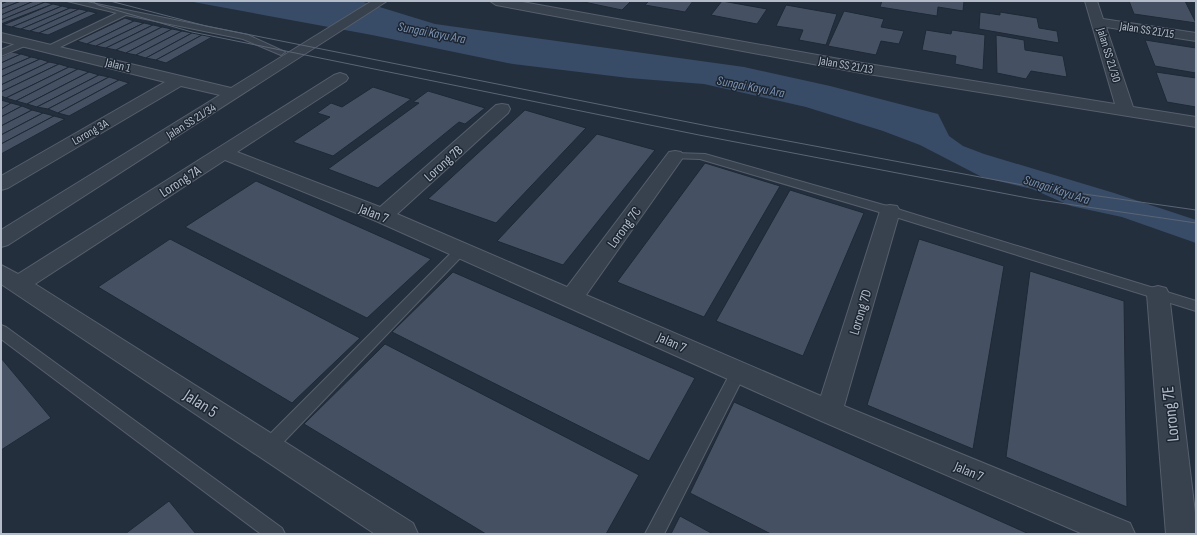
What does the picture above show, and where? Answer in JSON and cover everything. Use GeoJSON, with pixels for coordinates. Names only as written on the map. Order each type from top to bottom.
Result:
{"type":"FeatureCollection","features":[{"type":"Feature","properties":{"kind":"street","name":"Jalan SS 21/34"},"geometry":{"type":"LineString","coordinates":[[1,240],[294,48],[363,1]]}},
{"type":"Feature","properties":{"kind":"street","name":"Jalan SS 21/34"},"geometry":{"type":"LineString","coordinates":[[1,222],[227,92],[294,48],[381,1]]}},
{"type":"Feature","properties":{"kind":"street","name":"Jalan SS 21/13"},"geometry":{"type":"LineString","coordinates":[[496,1],[856,68],[1125,109],[1196,122]]}},
{"type":"Feature","properties":{"kind":"street","name":"Jalan SS 21/30"},"geometry":{"type":"LineString","coordinates":[[1091,1],[1125,109]]}},
{"type":"Feature","properties":{"kind":"street","name":"Jalan SS 21/15"},"geometry":{"type":"LineString","coordinates":[[1098,22],[1196,37]]}},
{"type":"Feature","properties":{"kind":"street","name":"Jalan 1"},"geometry":{"type":"LineString","coordinates":[[1,37],[227,92]]}},
{"type":"Feature","properties":{"kind":"street","name":"Lorong 7A"},"geometry":{"type":"LineString","coordinates":[[10,279],[222,153],[340,78]]}},
{"type":"Feature","properties":{"kind":"street","name":"Lorong 3A"},"geometry":{"type":"LineString","coordinates":[[2,183],[179,80]]}},
{"type":"Feature","properties":{"kind":"street","name":"Lorong 7B"},"geometry":{"type":"LineString","coordinates":[[383,216],[502,109]]}},
{"type":"Feature","properties":{"kind":"street","name":"Jalan 7"},"geometry":{"type":"LineString","coordinates":[[222,153],[383,216],[829,412],[1119,534]]}},
{"type":"Feature","properties":{"kind":"street","name":"Lorong 7C"},"geometry":{"type":"LineString","coordinates":[[572,298],[675,156]]}},
{"type":"Feature","properties":{"kind":"street","name":"Lorong 7D"},"geometry":{"type":"LineString","coordinates":[[829,412],[890,211]]}},
{"type":"Feature","properties":{"kind":"street","name":"Jalan 5"},"geometry":{"type":"LineString","coordinates":[[10,279],[402,534]]}},
{"type":"Feature","properties":{"kind":"street","name":"Lorong 7E"},"geometry":{"type":"LineString","coordinates":[[1158,294],[1182,534]]}},
{"type":"Feature","properties":{"kind":"lane"},"geometry":{"type":"LineString","coordinates":[[71,1],[294,48]]}},
{"type":"Feature","properties":{"kind":"lane"},"geometry":{"type":"LineString","coordinates":[[49,49],[125,12]]}},
{"type":"Feature","properties":{"kind":"lane"},"geometry":{"type":"LineString","coordinates":[[1,52],[24,42]]}},
{"type":"Feature","properties":{"kind":"lane"},"geometry":{"type":"LineString","coordinates":[[675,156],[701,156],[890,211],[1196,306]]}},
{"type":"Feature","properties":{"kind":"lane"},"geometry":{"type":"LineString","coordinates":[[268,447],[461,250]]}},
{"type":"Feature","properties":{"kind":"lane"},"geometry":{"type":"LineString","coordinates":[[1,331],[276,534]]}},
{"type":"Feature","properties":{"kind":"lane"},"geometry":{"type":"LineString","coordinates":[[654,534],[738,372]]}},
{"type":"Feature","properties":{"kind":"water","name":"Sungai Kayu Ara"},"geometry":{"type":"Polygon","coordinates":[[[188,1],[360,1],[435,24],[744,67],[830,86],[938,114],[949,136],[963,146],[984,154],[1114,193],[1196,220],[1196,243],[1122,217],[1071,206],[1032,189],[982,177],[920,145],[883,131],[806,107],[704,84],[629,78],[513,64],[372,35],[188,1]]]}},
{"type":"Feature","properties":{"kind":"building"},"geometry":{"type":"Polygon","coordinates":[[[8,1],[21,1],[1,9],[1,4],[8,1]]]}},
{"type":"Feature","properties":{"kind":"building"},"geometry":{"type":"Polygon","coordinates":[[[21,1],[34,1],[1,15],[1,9],[21,1]]]}},
{"type":"Feature","properties":{"kind":"building"},"geometry":{"type":"Polygon","coordinates":[[[34,1],[45,2],[1,20],[1,15],[34,1]]]}},
{"type":"Feature","properties":{"kind":"building"},"geometry":{"type":"Polygon","coordinates":[[[579,1],[631,1],[622,10],[579,1]]]}},
{"type":"Feature","properties":{"kind":"building"},"geometry":{"type":"Polygon","coordinates":[[[649,1],[693,1],[685,12],[645,5],[649,1]]]}},
{"type":"Feature","properties":{"kind":"building"},"geometry":{"type":"Polygon","coordinates":[[[722,1],[767,9],[757,24],[711,15],[722,1]]]}},
{"type":"Feature","properties":{"kind":"building"},"geometry":{"type":"Polygon","coordinates":[[[882,1],[964,1],[963,11],[938,7],[937,16],[880,7],[882,1]]]}},
{"type":"Feature","properties":{"kind":"building"},"geometry":{"type":"Polygon","coordinates":[[[1129,1],[1185,1],[1196,23],[1134,14],[1129,1]]]}},
{"type":"Feature","properties":{"kind":"building"},"geometry":{"type":"Polygon","coordinates":[[[45,2],[53,4],[1,24],[1,20],[45,2]]]}},
{"type":"Feature","properties":{"kind":"building"},"geometry":{"type":"Polygon","coordinates":[[[53,4],[62,6],[12,27],[3,25],[53,4]]]}},
{"type":"Feature","properties":{"kind":"building"},"geometry":{"type":"Polygon","coordinates":[[[786,5],[837,14],[826,45],[799,40],[803,30],[776,26],[786,5]]]}},
{"type":"Feature","properties":{"kind":"building"},"geometry":{"type":"Polygon","coordinates":[[[62,6],[70,8],[21,29],[12,27],[62,6]]]}},
{"type":"Feature","properties":{"kind":"building"},"geometry":{"type":"Polygon","coordinates":[[[70,8],[79,9],[30,31],[21,29],[70,8]]]}},
{"type":"Feature","properties":{"kind":"building"},"geometry":{"type":"Polygon","coordinates":[[[79,9],[88,11],[39,33],[30,31],[79,9]]]}},
{"type":"Feature","properties":{"kind":"building"},"geometry":{"type":"Polygon","coordinates":[[[88,11],[97,13],[48,35],[39,33],[88,11]]]}},
{"type":"Feature","properties":{"kind":"building"},"geometry":{"type":"Polygon","coordinates":[[[844,11],[884,19],[881,27],[904,31],[899,44],[881,41],[876,55],[828,46],[844,11]]]}},
{"type":"Feature","properties":{"kind":"building"},"geometry":{"type":"Polygon","coordinates":[[[980,12],[1000,15],[1000,12],[1037,18],[1039,28],[1057,31],[1059,43],[979,29],[980,12]]]}},
{"type":"Feature","properties":{"kind":"building"},"geometry":{"type":"Polygon","coordinates":[[[125,18],[134,21],[87,44],[77,41],[125,18]]]}},
{"type":"Feature","properties":{"kind":"building"},"geometry":{"type":"Polygon","coordinates":[[[134,21],[144,23],[96,46],[87,44],[134,21]]]}},
{"type":"Feature","properties":{"kind":"building"},"geometry":{"type":"Polygon","coordinates":[[[144,23],[153,25],[106,48],[96,46],[144,23]]]}},
{"type":"Feature","properties":{"kind":"building"},"geometry":{"type":"Polygon","coordinates":[[[153,25],[162,27],[116,50],[106,48],[153,25]]]}},
{"type":"Feature","properties":{"kind":"building"},"geometry":{"type":"Polygon","coordinates":[[[162,27],[172,29],[126,53],[116,50],[162,27]]]}},
{"type":"Feature","properties":{"kind":"building"},"geometry":{"type":"Polygon","coordinates":[[[172,29],[182,31],[136,55],[126,53],[172,29]]]}},
{"type":"Feature","properties":{"kind":"building"},"geometry":{"type":"Polygon","coordinates":[[[926,30],[951,34],[952,30],[985,35],[983,70],[955,64],[956,56],[922,50],[926,30]]]}},
{"type":"Feature","properties":{"kind":"building"},"geometry":{"type":"Polygon","coordinates":[[[182,31],[192,33],[146,58],[136,55],[182,31]]]}},
{"type":"Feature","properties":{"kind":"building"},"geometry":{"type":"Polygon","coordinates":[[[192,33],[202,35],[156,60],[146,58],[192,33]]]}},
{"type":"Feature","properties":{"kind":"building"},"geometry":{"type":"Polygon","coordinates":[[[202,35],[212,37],[166,63],[156,60],[202,35]]]}},
{"type":"Feature","properties":{"kind":"building"},"geometry":{"type":"Polygon","coordinates":[[[996,35],[1024,40],[1025,50],[1063,56],[1067,77],[1031,71],[1026,79],[997,73],[996,35]]]}},
{"type":"Feature","properties":{"kind":"building"},"geometry":{"type":"Polygon","coordinates":[[[1145,40],[1196,48],[1196,73],[1155,66],[1145,40]]]}},
{"type":"Feature","properties":{"kind":"building"},"geometry":{"type":"Polygon","coordinates":[[[12,52],[21,54],[1,63],[1,57],[12,52]]]}},
{"type":"Feature","properties":{"kind":"building"},"geometry":{"type":"Polygon","coordinates":[[[21,54],[31,57],[1,70],[1,63],[21,54]]]}},
{"type":"Feature","properties":{"kind":"building"},"geometry":{"type":"Polygon","coordinates":[[[31,57],[40,59],[1,77],[1,70],[31,57]]]}},
{"type":"Feature","properties":{"kind":"building"},"geometry":{"type":"Polygon","coordinates":[[[40,59],[49,62],[1,85],[1,77],[40,59]]]}},
{"type":"Feature","properties":{"kind":"building"},"geometry":{"type":"Polygon","coordinates":[[[49,62],[59,64],[1,92],[1,85],[49,62]]]}},
{"type":"Feature","properties":{"kind":"building"},"geometry":{"type":"Polygon","coordinates":[[[59,64],[69,67],[6,98],[1,96],[1,92],[59,64]]]}},
{"type":"Feature","properties":{"kind":"building"},"geometry":{"type":"Polygon","coordinates":[[[69,67],[78,69],[16,101],[6,98],[69,67]]]}},
{"type":"Feature","properties":{"kind":"building"},"geometry":{"type":"Polygon","coordinates":[[[78,69],[89,72],[27,104],[16,101],[78,69]]]}},
{"type":"Feature","properties":{"kind":"building"},"geometry":{"type":"Polygon","coordinates":[[[89,72],[99,75],[37,107],[27,104],[89,72]]]}},
{"type":"Feature","properties":{"kind":"building"},"geometry":{"type":"Polygon","coordinates":[[[1156,72],[1196,78],[1196,107],[1167,102],[1156,72]]]}},
{"type":"Feature","properties":{"kind":"building"},"geometry":{"type":"Polygon","coordinates":[[[99,75],[109,77],[48,109],[37,107],[99,75]]]}},
{"type":"Feature","properties":{"kind":"building"},"geometry":{"type":"Polygon","coordinates":[[[109,77],[119,80],[58,113],[48,109],[109,77]]]}},
{"type":"Feature","properties":{"kind":"building"},"geometry":{"type":"Polygon","coordinates":[[[119,80],[129,83],[69,116],[58,113],[119,80]]]}},
{"type":"Feature","properties":{"kind":"building"},"geometry":{"type":"Polygon","coordinates":[[[373,87],[411,99],[333,156],[293,142],[330,117],[317,113],[331,103],[342,107],[373,87]]]}},
{"type":"Feature","properties":{"kind":"building"},"geometry":{"type":"Polygon","coordinates":[[[428,91],[485,108],[465,124],[459,122],[378,188],[328,169],[419,103],[413,102],[428,91]]]}},
{"type":"Feature","properties":{"kind":"building"},"geometry":{"type":"Polygon","coordinates":[[[1,100],[11,103],[1,109],[1,100]]]}},
{"type":"Feature","properties":{"kind":"building"},"geometry":{"type":"Polygon","coordinates":[[[11,103],[22,106],[1,117],[1,109],[11,103]]]}},
{"type":"Feature","properties":{"kind":"building"},"geometry":{"type":"Polygon","coordinates":[[[22,106],[32,110],[1,126],[1,117],[22,106]]]}},
{"type":"Feature","properties":{"kind":"building"},"geometry":{"type":"Polygon","coordinates":[[[32,110],[43,113],[1,135],[1,126],[32,110]]]}},
{"type":"Feature","properties":{"kind":"building"},"geometry":{"type":"Polygon","coordinates":[[[525,110],[586,128],[496,223],[428,199],[525,110]]]}},
{"type":"Feature","properties":{"kind":"building"},"geometry":{"type":"Polygon","coordinates":[[[43,113],[54,116],[1,144],[1,135],[43,113]]]}},
{"type":"Feature","properties":{"kind":"building"},"geometry":{"type":"Polygon","coordinates":[[[54,116],[65,119],[1,154],[1,144],[54,116]]]}},
{"type":"Feature","properties":{"kind":"building"},"geometry":{"type":"Polygon","coordinates":[[[597,134],[655,150],[563,265],[497,241],[597,134]]]}},
{"type":"Feature","properties":{"kind":"building"},"geometry":{"type":"Polygon","coordinates":[[[705,163],[780,186],[704,317],[617,282],[705,163]]]}},
{"type":"Feature","properties":{"kind":"building"},"geometry":{"type":"Polygon","coordinates":[[[256,181],[431,259],[367,318],[185,227],[256,181]]]}},
{"type":"Feature","properties":{"kind":"building"},"geometry":{"type":"Polygon","coordinates":[[[790,190],[864,213],[803,356],[716,321],[790,190]]]}},
{"type":"Feature","properties":{"kind":"building"},"geometry":{"type":"Polygon","coordinates":[[[170,239],[360,338],[292,403],[98,287],[170,239]]]}},
{"type":"Feature","properties":{"kind":"building"},"geometry":{"type":"Polygon","coordinates":[[[919,239],[1004,266],[973,449],[867,405],[919,239]]]}},
{"type":"Feature","properties":{"kind":"building"},"geometry":{"type":"Polygon","coordinates":[[[1030,271],[1124,301],[1127,507],[1006,457],[1030,271]]]}},
{"type":"Feature","properties":{"kind":"building"},"geometry":{"type":"Polygon","coordinates":[[[453,272],[695,378],[649,461],[392,332],[453,272]]]}},
{"type":"Feature","properties":{"kind":"building"},"geometry":{"type":"Polygon","coordinates":[[[385,344],[639,475],[606,534],[486,534],[304,424],[385,344]]]}},
{"type":"Feature","properties":{"kind":"building"},"geometry":{"type":"Polygon","coordinates":[[[1,358],[51,418],[1,450],[1,358]]]}},
{"type":"Feature","properties":{"kind":"building"},"geometry":{"type":"Polygon","coordinates":[[[734,402],[1029,534],[771,534],[690,493],[734,402]]]}},
{"type":"Feature","properties":{"kind":"building"},"geometry":{"type":"Polygon","coordinates":[[[169,501],[196,534],[125,534],[169,501]]]}},
{"type":"Feature","properties":{"kind":"building"},"geometry":{"type":"Polygon","coordinates":[[[680,516],[713,534],[671,534],[680,516]]]}},
{"type":"Feature","properties":{"kind":"tram line"},"geometry":{"type":"LineString","coordinates":[[92,1],[98,5],[192,32],[699,135],[1033,199],[1196,223]]}},
{"type":"Feature","properties":{"kind":"tram line"},"geometry":{"type":"LineString","coordinates":[[110,1],[206,26],[708,126],[1028,186],[1196,210]]}}]}
